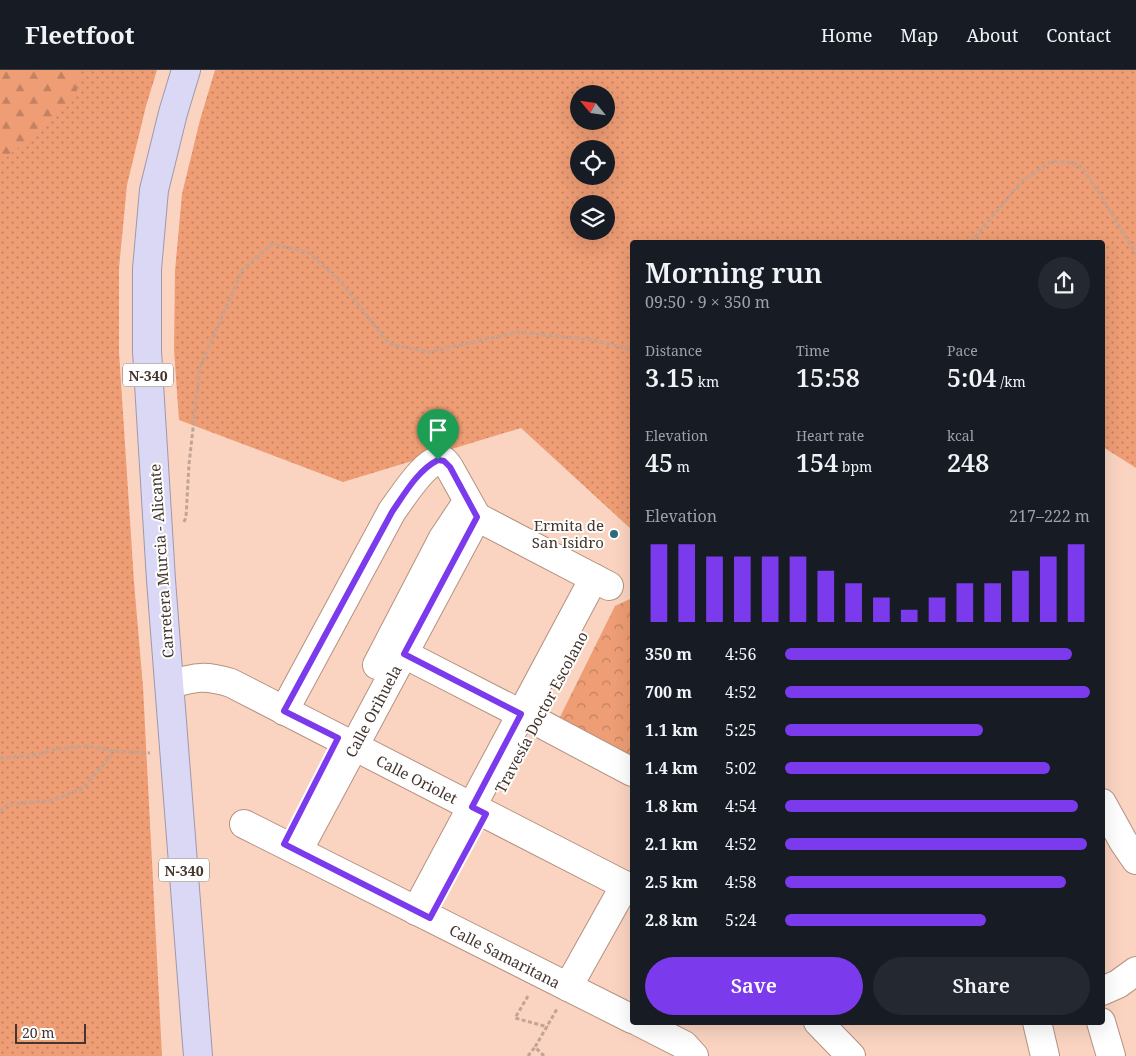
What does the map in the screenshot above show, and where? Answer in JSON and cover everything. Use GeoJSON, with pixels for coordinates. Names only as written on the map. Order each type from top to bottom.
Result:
{"type":"FeatureCollection","features":[{"type":"Feature","properties":{"kind":"highway","name":"Carretera Murcia - Alicante"},"geometry":{"type":"LineString","coordinates":[[186,70],[154,190],[147,269],[147,351],[161,580],[198,1056]]}},
{"type":"Feature","properties":{"kind":"street"},"geometry":{"type":"LineString","coordinates":[[284,711],[392,512],[421,473],[438,460],[444,461],[450,467],[472,510],[612,582]]}},
{"type":"Feature","properties":{"kind":"street"},"geometry":{"type":"LineString","coordinates":[[346,742],[443,538],[472,510]]}},
{"type":"Feature","properties":{"kind":"street","name":"Calle Orihuela"},"geometry":{"type":"LineString","coordinates":[[291,847],[346,742],[404,654],[472,510]]}},
{"type":"Feature","properties":{"kind":"street","name":"Travesía Doctor Escolano"},"geometry":{"type":"LineString","coordinates":[[423,914],[529,718],[612,582]]}},
{"type":"Feature","properties":{"kind":"street"},"geometry":{"type":"LineString","coordinates":[[404,654],[630,771]]}},
{"type":"Feature","properties":{"kind":"street","name":"Calle Oriolet"},"geometry":{"type":"LineString","coordinates":[[170,684],[194,677],[212,677],[231,683],[628,887]]}},
{"type":"Feature","properties":{"kind":"street"},"geometry":{"type":"LineString","coordinates":[[1105,808],[1136,860]]}},
{"type":"Feature","properties":{"kind":"street","name":"Calle Samaritana"},"geometry":{"type":"LineString","coordinates":[[244,824],[630,1018]]}},
{"type":"Feature","properties":{"kind":"street"},"geometry":{"type":"LineString","coordinates":[[568,987],[628,887]]}},
{"type":"Feature","properties":{"kind":"street"},"geometry":{"type":"LineString","coordinates":[[1105,990],[1118,984],[1136,971]]}},
{"type":"Feature","properties":{"kind":"street"},"geometry":{"type":"LineString","coordinates":[[645,1025],[684,1045],[694,1056]]}},
{"type":"Feature","properties":{"kind":"street"},"geometry":{"type":"LineString","coordinates":[[820,1025],[839,1052]]}},
{"type":"Feature","properties":{"kind":"street"},"geometry":{"type":"LineString","coordinates":[[1038,1025],[1045,1056]]}},
{"type":"Feature","properties":{"kind":"street"},"geometry":{"type":"LineString","coordinates":[[1102,1025],[1112,1056]]}},
{"type":"Feature","properties":{"kind":"path"},"geometry":{"type":"LineString","coordinates":[[973,240],[1021,182],[1052,161],[1079,164],[1098,191],[1136,254]]}},
{"type":"Feature","properties":{"kind":"path"},"geometry":{"type":"LineString","coordinates":[[183,526],[186,517],[189,464],[200,367],[243,269],[272,244],[308,252],[341,282],[389,344],[429,352],[518,332],[593,340],[630,349]]}},
{"type":"Feature","properties":{"kind":"path"},"geometry":{"type":"LineString","coordinates":[[0,758],[36,755],[56,749],[87,746],[115,751],[176,754]]}},
{"type":"Feature","properties":{"kind":"path"},"geometry":{"type":"LineString","coordinates":[[0,812],[8,805],[54,800],[83,788],[115,751]]}},
{"type":"Feature","properties":{"kind":"path"},"geometry":{"type":"LineString","coordinates":[[541,973],[515,1018],[548,1027]]}},
{"type":"Feature","properties":{"kind":"path"},"geometry":{"type":"LineString","coordinates":[[528,1056],[548,1027],[568,987]]}},
{"type":"Feature","properties":{"kind":"path"},"geometry":{"type":"LineString","coordinates":[[535,1047],[544,1056]]}},
{"type":"Feature","properties":{"kind":"green space"},"geometry":{"type":"Polygon","coordinates":[[[0,70],[157,70],[146,106],[127,185],[119,268],[119,352],[143,687],[162,1056],[0,1056],[0,70]]]}},
{"type":"Feature","properties":{"kind":"green space"},"geometry":{"type":"Polygon","coordinates":[[[0,70],[81,70],[75,99],[0,163],[0,70]]]}},
{"type":"Feature","properties":{"kind":"green space"},"geometry":{"type":"Polygon","coordinates":[[[215,70],[1136,70],[1136,468],[1105,448],[1105,240],[630,240],[630,528],[521,428],[343,482],[179,420],[174,350],[175,271],[182,194],[200,120],[215,70]]]}},
{"type":"Feature","properties":{"kind":"green space"},"geometry":{"type":"Polygon","coordinates":[[[630,599],[630,758],[559,719],[615,606],[630,599]]]}},
{"type":"Feature","properties":{"kind":"place","name":"Ermita de San Isidro"},"geometry":{"type":"Point","coordinates":[614,534]}},
{"type":"Feature","properties":{"kind":"route"},"geometry":{"type":"LineString","coordinates":[[438,460],[444,461],[450,467],[477,517],[404,654],[521,714],[472,807],[486,814],[430,918],[284,844],[338,738],[284,711],[392,512],[421,473],[438,460]]}}]}
